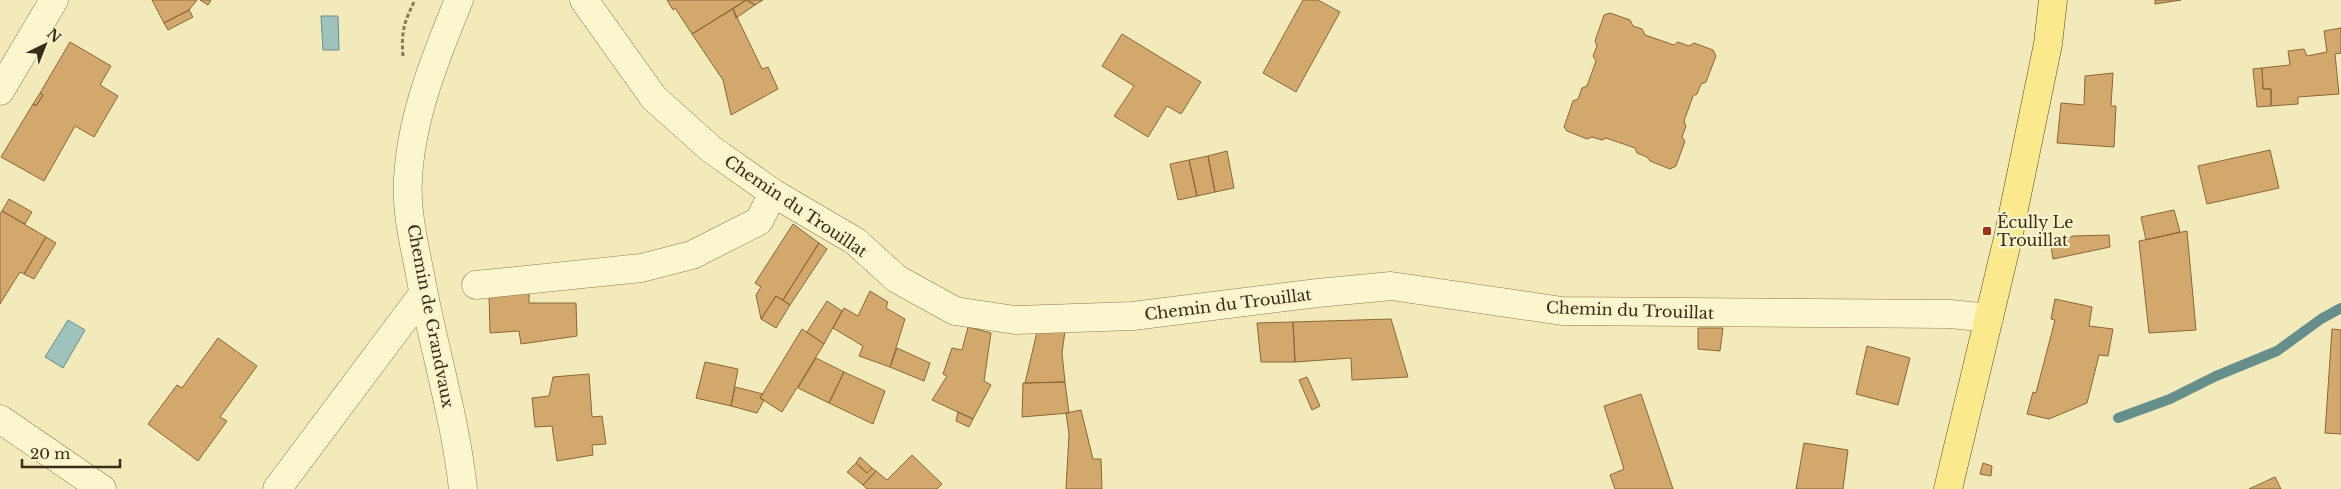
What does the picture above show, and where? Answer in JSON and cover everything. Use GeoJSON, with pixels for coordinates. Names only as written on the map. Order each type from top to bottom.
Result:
{"type":"FeatureCollection","features":[{"type":"Feature","properties":{"kind":"main road"},"geometry":{"type":"LineString","coordinates":[[1948,489],[1989,318],[2048,44],[2053,0]]}},
{"type":"Feature","properties":{"kind":"street"},"geometry":{"type":"LineString","coordinates":[[0,91],[54,0]]}},
{"type":"Feature","properties":{"kind":"street","name":"Chemin de Grandvaux"},"geometry":{"type":"LineString","coordinates":[[459,0],[428,82],[415,128],[408,179],[412,234],[423,294],[456,438],[463,489]]}},
{"type":"Feature","properties":{"kind":"street","name":"Chemin du Trouillat"},"geometry":{"type":"LineString","coordinates":[[584,0],[654,98],[711,149],[773,194],[855,241],[897,279],[955,310],[1016,320],[1133,316],[1318,292],[1391,286],[1562,311],[1950,314],[1989,318]]}},
{"type":"Feature","properties":{"kind":"street"},"geometry":{"type":"LineString","coordinates":[[476,285],[641,268],[692,255],[759,221],[773,194]]}},
{"type":"Feature","properties":{"kind":"street"},"geometry":{"type":"LineString","coordinates":[[277,489],[423,294]]}},
{"type":"Feature","properties":{"kind":"street"},"geometry":{"type":"LineString","coordinates":[[0,418],[102,489]]}},
{"type":"Feature","properties":{"kind":"street"},"geometry":{"type":"LineString","coordinates":[[0,427],[44,450]]}},
{"type":"Feature","properties":{"kind":"water"},"geometry":{"type":"Polygon","coordinates":[[[321,16],[338,16],[339,50],[323,50],[321,16]]]}},
{"type":"Feature","properties":{"kind":"water"},"geometry":{"type":"Polygon","coordinates":[[[68,320],[85,330],[63,368],[45,357],[68,320]]]}},
{"type":"Feature","properties":{"kind":"building"},"geometry":{"type":"Polygon","coordinates":[[[152,0],[197,0],[189,10],[164,23],[152,0]]]}},
{"type":"Feature","properties":{"kind":"building"},"geometry":{"type":"Polygon","coordinates":[[[200,0],[211,0],[208,5],[200,0]]]}},
{"type":"Feature","properties":{"kind":"building"},"geometry":{"type":"Polygon","coordinates":[[[667,0],[746,0],[692,34],[675,8],[673,10],[667,0]]]}},
{"type":"Feature","properties":{"kind":"building"},"geometry":{"type":"Polygon","coordinates":[[[746,0],[755,5],[736,18],[733,9],[746,0]]]}},
{"type":"Feature","properties":{"kind":"building"},"geometry":{"type":"Polygon","coordinates":[[[747,0],[763,0],[755,5],[747,0]]]}},
{"type":"Feature","properties":{"kind":"building"},"geometry":{"type":"Polygon","coordinates":[[[1303,0],[1318,0],[1340,12],[1296,92],[1263,73],[1303,0]]]}},
{"type":"Feature","properties":{"kind":"building"},"geometry":{"type":"Polygon","coordinates":[[[2155,0],[2181,0],[2155,4],[2155,0]]]}},
{"type":"Feature","properties":{"kind":"building"},"geometry":{"type":"Polygon","coordinates":[[[733,9],[762,69],[768,67],[778,89],[731,115],[723,80],[692,34],[733,9]]]}},
{"type":"Feature","properties":{"kind":"building"},"geometry":{"type":"Polygon","coordinates":[[[189,10],[193,17],[168,30],[164,23],[189,10]]]}},
{"type":"Feature","properties":{"kind":"building"},"geometry":{"type":"Polygon","coordinates":[[[1610,13],[1630,20],[1633,26],[1642,29],[1645,35],[1674,45],[1678,42],[1689,46],[1694,43],[1713,50],[1716,56],[1706,82],[1701,84],[1697,94],[1693,96],[1684,121],[1686,126],[1682,137],[1685,141],[1676,166],[1670,169],[1650,161],[1647,157],[1637,153],[1635,148],[1606,138],[1602,140],[1592,137],[1587,139],[1567,131],[1564,127],[1573,101],[1578,99],[1582,88],[1587,86],[1596,61],[1593,56],[1597,46],[1595,41],[1604,15],[1610,13]]]}},
{"type":"Feature","properties":{"kind":"building"},"geometry":{"type":"Polygon","coordinates":[[[2341,28],[2341,53],[2335,54],[2339,94],[2298,97],[2298,104],[2271,106],[2271,89],[2263,89],[2262,68],[2290,65],[2288,51],[2304,49],[2307,56],[2327,52],[2324,31],[2341,28]]]}},
{"type":"Feature","properties":{"kind":"building"},"geometry":{"type":"Polygon","coordinates":[[[1122,34],[1201,82],[1181,114],[1167,106],[1148,137],[1114,116],[1134,86],[1102,66],[1122,34]]]}},
{"type":"Feature","properties":{"kind":"building"},"geometry":{"type":"Polygon","coordinates":[[[70,42],[111,66],[100,85],[118,96],[94,137],[75,126],[44,181],[1,157],[33,104],[36,106],[43,95],[40,93],[70,42]]]}},
{"type":"Feature","properties":{"kind":"building"},"geometry":{"type":"Polygon","coordinates":[[[2262,68],[2263,89],[2271,89],[2271,106],[2257,107],[2253,69],[2262,68]]]}},
{"type":"Feature","properties":{"kind":"building"},"geometry":{"type":"Polygon","coordinates":[[[2113,73],[2111,106],[2116,106],[2114,147],[2057,143],[2061,103],[2084,105],[2085,76],[2113,73]]]}},
{"type":"Feature","properties":{"kind":"building"},"geometry":{"type":"Polygon","coordinates":[[[40,93],[43,95],[36,106],[33,104],[40,93]]]}},
{"type":"Feature","properties":{"kind":"building"},"geometry":{"type":"Polygon","coordinates":[[[2270,150],[2279,188],[2207,204],[2198,166],[2270,150]]]}},
{"type":"Feature","properties":{"kind":"building"},"geometry":{"type":"Polygon","coordinates":[[[1227,151],[1234,188],[1215,192],[1208,156],[1227,151]]]}},
{"type":"Feature","properties":{"kind":"building"},"geometry":{"type":"Polygon","coordinates":[[[1208,156],[1215,192],[1197,196],[1189,160],[1208,156]]]}},
{"type":"Feature","properties":{"kind":"building"},"geometry":{"type":"Polygon","coordinates":[[[1189,160],[1197,196],[1178,200],[1170,164],[1189,160]]]}},
{"type":"Feature","properties":{"kind":"building"},"geometry":{"type":"Polygon","coordinates":[[[9,199],[32,212],[25,224],[2,211],[9,199]]]}},
{"type":"Feature","properties":{"kind":"building"},"geometry":{"type":"Polygon","coordinates":[[[2174,210],[2180,232],[2146,240],[2141,217],[2174,210]]]}},
{"type":"Feature","properties":{"kind":"building"},"geometry":{"type":"Polygon","coordinates":[[[2,211],[46,237],[24,274],[20,272],[0,304],[0,214],[2,211]]]}},
{"type":"Feature","properties":{"kind":"building"},"geometry":{"type":"Polygon","coordinates":[[[793,224],[819,243],[783,300],[776,296],[761,319],[756,295],[761,287],[755,283],[793,224]]]}},
{"type":"Feature","properties":{"kind":"building"},"geometry":{"type":"Polygon","coordinates":[[[2187,231],[2196,330],[2149,333],[2139,241],[2187,231]]]}},
{"type":"Feature","properties":{"kind":"building"},"geometry":{"type":"Polygon","coordinates":[[[2109,235],[2110,247],[2053,259],[2051,246],[2073,236],[2109,235]]]}},
{"type":"Feature","properties":{"kind":"building"},"geometry":{"type":"Polygon","coordinates":[[[46,237],[56,243],[34,279],[24,274],[46,237]]]}},
{"type":"Feature","properties":{"kind":"building"},"geometry":{"type":"Polygon","coordinates":[[[819,243],[827,249],[790,305],[783,300],[819,243]]]}},
{"type":"Feature","properties":{"kind":"building"},"geometry":{"type":"Polygon","coordinates":[[[529,291],[529,303],[576,303],[577,336],[521,344],[519,331],[490,333],[489,294],[529,291]]]}},
{"type":"Feature","properties":{"kind":"building"},"geometry":{"type":"Polygon","coordinates":[[[870,291],[888,302],[886,308],[905,319],[890,367],[859,356],[863,346],[833,328],[844,308],[858,316],[870,291]]]}},
{"type":"Feature","properties":{"kind":"building"},"geometry":{"type":"Polygon","coordinates":[[[776,296],[790,305],[776,328],[761,319],[776,296]]]}},
{"type":"Feature","properties":{"kind":"building"},"geometry":{"type":"Polygon","coordinates":[[[2055,299],[2092,307],[2089,326],[2113,329],[2108,356],[2099,355],[2087,403],[2049,419],[2027,414],[2033,392],[2036,393],[2055,320],[2051,319],[2055,299]]]}},
{"type":"Feature","properties":{"kind":"building"},"geometry":{"type":"Polygon","coordinates":[[[827,301],[842,311],[824,344],[807,332],[827,301]]]}},
{"type":"Feature","properties":{"kind":"building"},"geometry":{"type":"Polygon","coordinates":[[[1391,319],[1408,377],[1352,380],[1351,358],[1295,362],[1293,322],[1391,319]]]}},
{"type":"Feature","properties":{"kind":"building"},"geometry":{"type":"Polygon","coordinates":[[[1293,322],[1295,362],[1261,362],[1257,323],[1293,322]]]}},
{"type":"Feature","properties":{"kind":"building"},"geometry":{"type":"Polygon","coordinates":[[[968,327],[991,333],[984,381],[991,385],[973,419],[932,400],[947,376],[943,374],[952,348],[962,350],[968,327]]]}},
{"type":"Feature","properties":{"kind":"building"},"geometry":{"type":"Polygon","coordinates":[[[1698,328],[1723,328],[1720,351],[1698,349],[1698,328]]]}},
{"type":"Feature","properties":{"kind":"building"},"geometry":{"type":"Polygon","coordinates":[[[802,329],[824,344],[782,412],[760,398],[802,329]]]}},
{"type":"Feature","properties":{"kind":"building"},"geometry":{"type":"Polygon","coordinates":[[[2332,329],[2341,330],[2341,434],[2325,433],[2332,329]]]}},
{"type":"Feature","properties":{"kind":"building"},"geometry":{"type":"Polygon","coordinates":[[[1065,331],[1062,353],[1065,382],[1025,383],[1037,332],[1065,331]]]}},
{"type":"Feature","properties":{"kind":"building"},"geometry":{"type":"Polygon","coordinates":[[[218,338],[257,366],[220,417],[227,421],[198,461],[148,424],[177,385],[182,388],[218,338]]]}},
{"type":"Feature","properties":{"kind":"building"},"geometry":{"type":"Polygon","coordinates":[[[1867,346],[1910,358],[1898,405],[1856,394],[1867,346]]]}},
{"type":"Feature","properties":{"kind":"building"},"geometry":{"type":"Polygon","coordinates":[[[897,348],[930,363],[924,381],[890,367],[897,348]]]}},
{"type":"Feature","properties":{"kind":"building"},"geometry":{"type":"Polygon","coordinates":[[[816,358],[844,372],[829,403],[798,388],[816,358]]]}},
{"type":"Feature","properties":{"kind":"building"},"geometry":{"type":"Polygon","coordinates":[[[705,362],[738,369],[731,406],[696,398],[705,362]]]}},
{"type":"Feature","properties":{"kind":"building"},"geometry":{"type":"Polygon","coordinates":[[[844,372],[885,391],[873,424],[829,403],[844,372]]]}},
{"type":"Feature","properties":{"kind":"building"},"geometry":{"type":"Polygon","coordinates":[[[589,374],[592,417],[602,416],[606,444],[592,445],[593,455],[557,461],[552,426],[535,427],[532,398],[549,396],[553,377],[589,374]]]}},
{"type":"Feature","properties":{"kind":"building"},"geometry":{"type":"Polygon","coordinates":[[[1307,377],[1320,406],[1312,410],[1299,380],[1307,377]]]}},
{"type":"Feature","properties":{"kind":"building"},"geometry":{"type":"Polygon","coordinates":[[[1065,382],[1069,413],[1022,417],[1023,383],[1065,382]]]}},
{"type":"Feature","properties":{"kind":"building"},"geometry":{"type":"Polygon","coordinates":[[[735,387],[763,394],[760,398],[764,400],[757,413],[731,406],[735,387]]]}},
{"type":"Feature","properties":{"kind":"building"},"geometry":{"type":"Polygon","coordinates":[[[1641,394],[1673,489],[1615,489],[1610,475],[1624,469],[1604,406],[1641,394]]]}},
{"type":"Feature","properties":{"kind":"building"},"geometry":{"type":"Polygon","coordinates":[[[1081,410],[1093,459],[1101,459],[1102,489],[1066,489],[1069,434],[1066,413],[1081,410]]]}},
{"type":"Feature","properties":{"kind":"building"},"geometry":{"type":"Polygon","coordinates":[[[958,412],[973,419],[969,427],[956,421],[958,412]]]}},
{"type":"Feature","properties":{"kind":"building"},"geometry":{"type":"Polygon","coordinates":[[[1804,443],[1848,450],[1843,489],[1796,489],[1804,443]]]}},
{"type":"Feature","properties":{"kind":"building"},"geometry":{"type":"Polygon","coordinates":[[[912,455],[942,484],[937,489],[867,489],[863,485],[876,471],[887,480],[912,455]]]}},
{"type":"Feature","properties":{"kind":"building"},"geometry":{"type":"Polygon","coordinates":[[[860,457],[872,468],[867,473],[856,463],[860,457]]]}},
{"type":"Feature","properties":{"kind":"building"},"geometry":{"type":"Polygon","coordinates":[[[856,463],[867,473],[872,468],[876,471],[863,485],[847,472],[856,463]]]}},
{"type":"Feature","properties":{"kind":"building"},"geometry":{"type":"Polygon","coordinates":[[[1983,463],[1992,466],[1991,476],[1980,474],[1983,463]]]}},
{"type":"Feature","properties":{"kind":"building"},"geometry":{"type":"Polygon","coordinates":[[[2275,477],[2281,489],[2249,489],[2275,477]]]}},
{"type":"Feature","properties":{"kind":"waterway"},"geometry":{"type":"LineString","coordinates":[[2118,418],[2170,399],[2216,376],[2277,351],[2321,319],[2341,308]]}},
{"type":"Feature","properties":{"kind":"place","name":"Écully Le Trouillat"},"geometry":{"type":"Point","coordinates":[1987,231]}}]}
